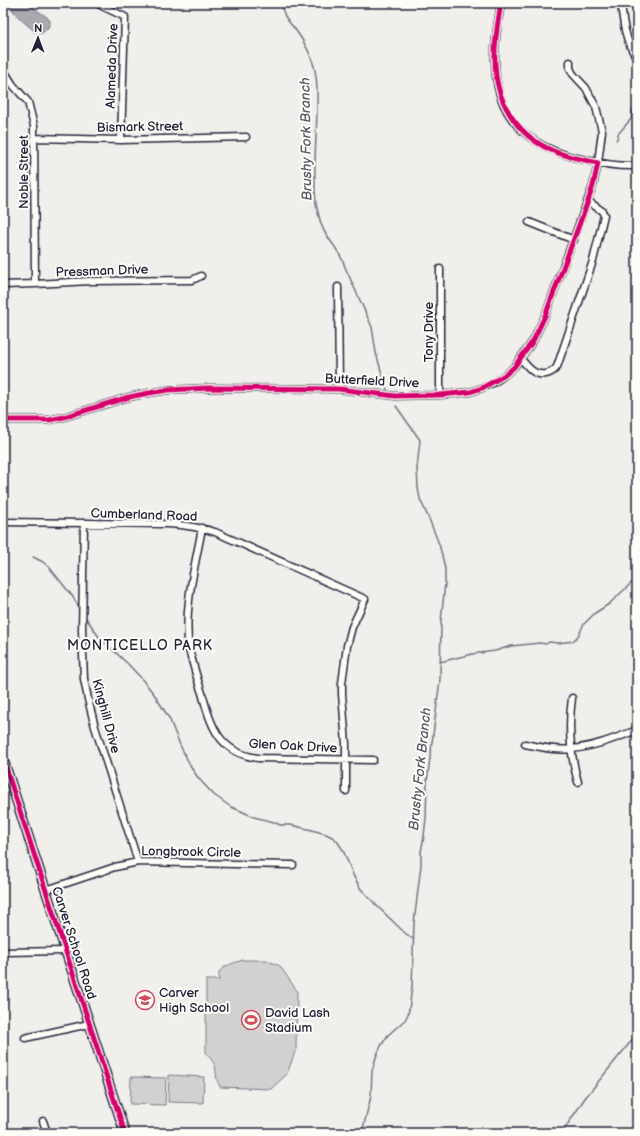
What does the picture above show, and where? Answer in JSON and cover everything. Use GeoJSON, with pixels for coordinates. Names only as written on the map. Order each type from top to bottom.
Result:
{"type":"FeatureCollection","features":[{"type":"Feature","properties":{"kind":"main road","name":"Carver School Road"},"geometry":{"type":"LineString","coordinates":[[3,759],[125,1133]]}},
{"type":"Feature","properties":{"kind":"street","name":"Alameda Drive"},"geometry":{"type":"LineString","coordinates":[[96,3],[125,17],[121,140]]}},
{"type":"Feature","properties":{"kind":"street"},"geometry":{"type":"LineString","coordinates":[[501,3],[496,36],[495,63],[498,88],[501,99],[517,126],[525,134],[542,146],[564,155],[598,163],[637,166]]}},
{"type":"Feature","properties":{"kind":"street"},"geometry":{"type":"LineString","coordinates":[[621,3],[624,29],[632,51],[637,58]]}},
{"type":"Feature","properties":{"kind":"street","name":"Butterfield Drive"},"geometry":{"type":"LineString","coordinates":[[3,420],[49,420],[64,418],[129,397],[168,390],[207,388],[339,389],[395,396],[440,395],[470,392],[482,388],[505,375],[514,368],[521,359],[533,341],[545,316],[588,201],[598,163],[602,131],[596,107],[586,88],[573,74],[570,68],[570,62]]}},
{"type":"Feature","properties":{"kind":"street","name":"Noble Street"},"geometry":{"type":"LineString","coordinates":[[3,69],[13,85],[28,102],[34,126],[35,284]]}},
{"type":"Feature","properties":{"kind":"street","name":"Bismark Street"},"geometry":{"type":"LineString","coordinates":[[34,138],[121,140],[246,136]]}},
{"type":"Feature","properties":{"kind":"street"},"geometry":{"type":"LineString","coordinates":[[521,359],[537,374],[550,373],[557,367],[593,261],[604,215],[602,211],[588,201]]}},
{"type":"Feature","properties":{"kind":"street"},"geometry":{"type":"LineString","coordinates":[[529,222],[574,240]]}},
{"type":"Feature","properties":{"kind":"street","name":"Tony Drive"},"geometry":{"type":"LineString","coordinates":[[440,269],[440,395]]}},
{"type":"Feature","properties":{"kind":"street","name":"Pressman Drive"},"geometry":{"type":"LineString","coordinates":[[3,285],[90,280],[192,280],[201,276]]}},
{"type":"Feature","properties":{"kind":"street"},"geometry":{"type":"LineString","coordinates":[[338,287],[339,389]]}},
{"type":"Feature","properties":{"kind":"street","name":"Cumberland Road"},"geometry":{"type":"LineString","coordinates":[[3,522],[190,525],[215,532],[365,599],[352,627],[344,663],[342,694],[346,760]]}},
{"type":"Feature","properties":{"kind":"street","name":"Kinghill Drive"},"geometry":{"type":"LineString","coordinates":[[84,524],[82,630],[84,679],[96,727],[138,862]]}},
{"type":"Feature","properties":{"kind":"street","name":"Glen Oak Drive"},"geometry":{"type":"LineString","coordinates":[[202,528],[188,606],[187,638],[188,649],[210,722],[219,737],[238,753],[258,758],[373,760]]}},
{"type":"Feature","properties":{"kind":"street"},"geometry":{"type":"LineString","coordinates":[[572,698],[570,727],[571,749],[578,782]]}},
{"type":"Feature","properties":{"kind":"street"},"geometry":{"type":"LineString","coordinates":[[525,744],[546,748],[571,749],[596,744],[637,730]]}},
{"type":"Feature","properties":{"kind":"street"},"geometry":{"type":"LineString","coordinates":[[346,760],[346,791]]}},
{"type":"Feature","properties":{"kind":"street","name":"Longbrook Circle"},"geometry":{"type":"LineString","coordinates":[[46,890],[138,862],[293,865]]}},
{"type":"Feature","properties":{"kind":"street"},"geometry":{"type":"LineString","coordinates":[[3,952],[66,951]]}},
{"type":"Feature","properties":{"kind":"street"},"geometry":{"type":"LineString","coordinates":[[25,1038],[89,1024]]}},
{"type":"Feature","properties":{"kind":"street"},"geometry":{"type":"LineString","coordinates":[[43,1121],[47,1133]]}},
{"type":"Feature","properties":{"kind":"shaded area"},"geometry":{"type":"Polygon","coordinates":[[[9,3],[26,3],[47,17],[50,24],[47,29],[38,34],[17,16],[9,3]]]}},
{"type":"Feature","properties":{"kind":"shaded area","name":"David Lash Stadium"},"geometry":{"type":"Polygon","coordinates":[[[243,960],[266,960],[280,966],[297,991],[296,1049],[287,1074],[271,1089],[220,1087],[217,1080],[215,1065],[206,1052],[206,980],[219,980],[219,973],[223,968],[243,960]]]}},
{"type":"Feature","properties":{"kind":"shaded area"},"geometry":{"type":"Polygon","coordinates":[[[169,1075],[204,1077],[203,1103],[168,1102],[169,1075]]]}},
{"type":"Feature","properties":{"kind":"shaded area"},"geometry":{"type":"Polygon","coordinates":[[[131,1077],[166,1078],[165,1105],[130,1104],[131,1077]]]}},
{"type":"Feature","properties":{"kind":"waterway","name":"Brushy Fork Branch"},"geometry":{"type":"LineString","coordinates":[[282,3],[283,12],[308,50],[316,75],[317,113],[315,181],[316,204],[319,218],[324,231],[344,262],[372,327],[376,353],[387,389]]}},
{"type":"Feature","properties":{"kind":"waterway"},"geometry":{"type":"LineString","coordinates":[[616,140],[618,134],[631,119],[632,111],[637,106]]}},
{"type":"Feature","properties":{"kind":"waterway","name":"Brushy Fork Branch"},"geometry":{"type":"LineString","coordinates":[[362,1133],[371,1096],[372,1071],[376,1057],[388,1035],[405,1020],[409,1009],[412,987],[414,923],[426,818],[427,782],[440,680],[441,621],[445,584],[445,569],[439,544],[420,499],[418,488],[417,468],[420,440],[396,406]]}},
{"type":"Feature","properties":{"kind":"waterway"},"geometry":{"type":"LineString","coordinates":[[33,557],[49,567],[73,597],[80,609]]}},
{"type":"Feature","properties":{"kind":"waterway"},"geometry":{"type":"LineString","coordinates":[[440,662],[472,654],[495,651],[511,646],[573,641],[578,636],[584,624],[595,613],[609,604],[637,578]]}},
{"type":"Feature","properties":{"kind":"waterway"},"geometry":{"type":"LineString","coordinates":[[84,615],[99,637],[128,664],[154,694],[169,718],[192,769],[214,795],[231,807],[254,817],[280,825],[291,825],[312,830],[334,838],[343,850],[354,877],[361,889],[405,933],[413,939]]}},
{"type":"Feature","properties":{"kind":"waterway"},"geometry":{"type":"LineString","coordinates":[[562,1133],[585,1098],[637,1034]]}},
{"type":"Feature","properties":{"kind":"cycle path"},"geometry":{"type":"LineString","coordinates":[[3,420],[49,420],[64,417],[129,397],[168,390],[209,388],[339,389],[395,396],[440,395],[470,392],[482,388],[505,375],[514,367],[533,341],[545,316],[588,201],[598,163],[574,158],[551,150],[538,143],[517,125],[510,114],[503,101],[496,74],[495,46],[501,3]]}},
{"type":"Feature","properties":{"kind":"cycle path"},"geometry":{"type":"LineString","coordinates":[[3,759],[125,1133]]}},
{"type":"Feature","properties":{"kind":"place","name":"Carver High School"},"geometry":{"type":"Point","coordinates":[145,1000]}},
{"type":"Feature","properties":{"kind":"place","name":"David Lash Stadium"},"geometry":{"type":"Point","coordinates":[251,1020]}},
{"type":"Feature","properties":{"kind":"district","name":"MONTICELLO PARK"},"geometry":{"type":"Point","coordinates":[140,645]}}]}
